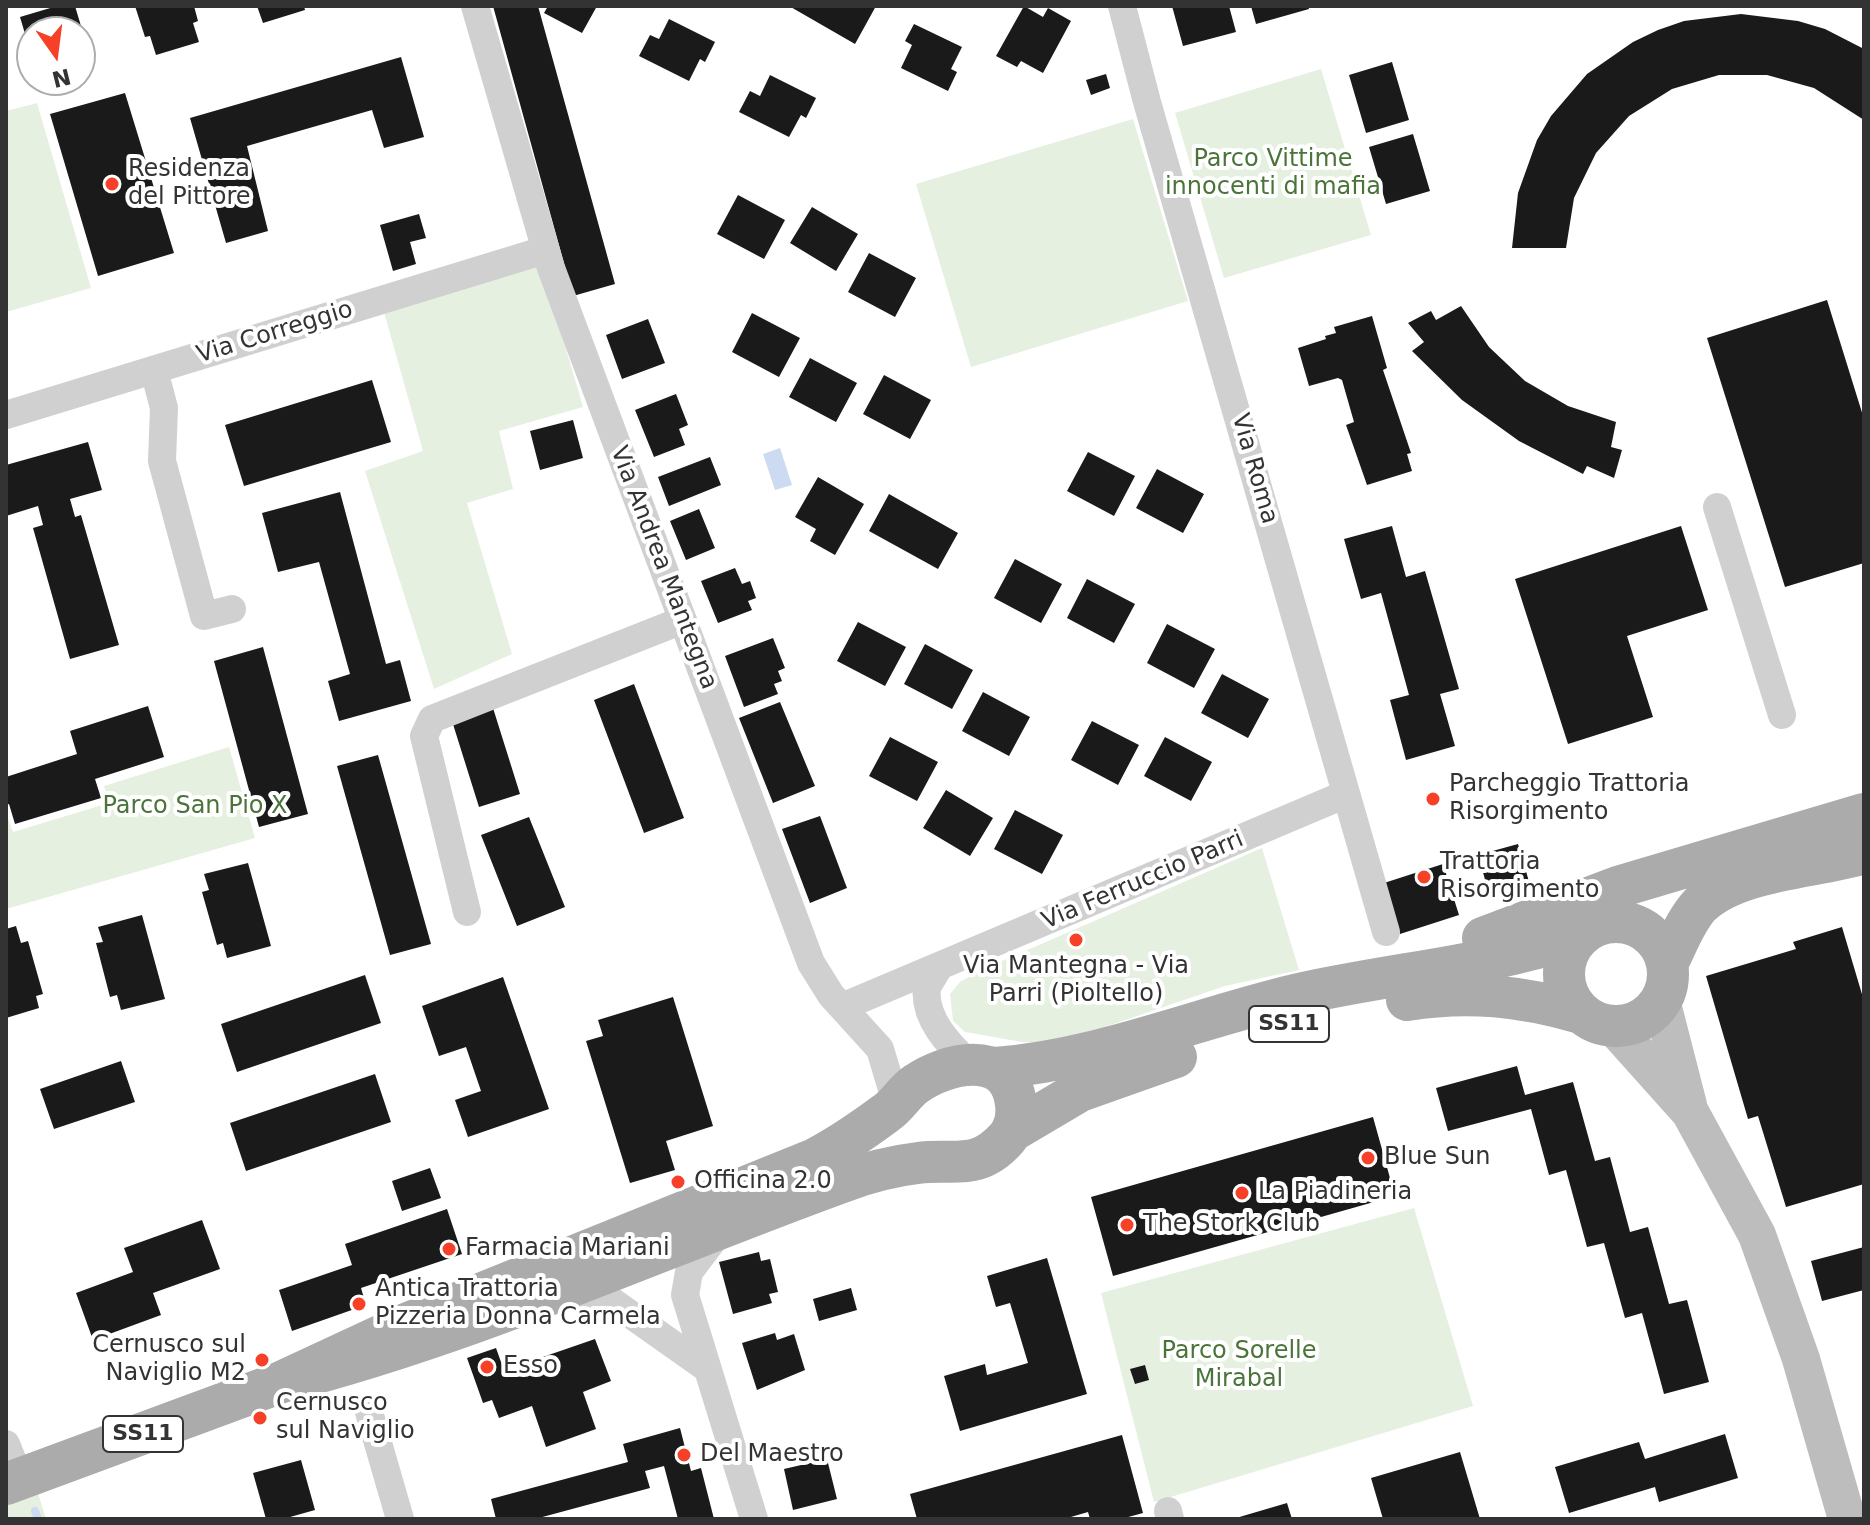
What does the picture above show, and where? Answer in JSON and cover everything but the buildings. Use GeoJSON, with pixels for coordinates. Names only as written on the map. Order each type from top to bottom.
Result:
{"type":"FeatureCollection","features":[{"type":"Feature","properties":{"kind":"main road","name":"SS11"},"geometry":{"type":"LineString","coordinates":[[1334,987],[1392,964],[1500,932],[1618,887],[1864,814]]}},
{"type":"Feature","properties":{"kind":"main road","name":"SS11"},"geometry":{"type":"LineString","coordinates":[[279,1383],[406,1324],[815,1159],[897,1106],[918,1083],[983,1066],[1083,1055],[1269,1002],[1334,987],[1490,960],[1580,935],[1604,923],[1622,921],[1652,910],[1804,832]]}},
{"type":"Feature","properties":{"kind":"main road"},"geometry":{"type":"LineString","coordinates":[[1580,935],[1566,952],[1563,972],[1566,990],[1597,1019],[1640,1019],[1664,982],[1691,917],[1714,895],[1779,872],[1864,853]]}},
{"type":"Feature","properties":{"kind":"main road"},"geometry":{"type":"LineString","coordinates":[[1622,921],[1651,935],[1662,949],[1664,982]]}},
{"type":"Feature","properties":{"kind":"main road","name":"SS11"},"geometry":{"type":"LineString","coordinates":[[11,1469],[279,1383],[385,1354],[846,1180],[922,1162],[944,1164],[975,1160],[997,1147],[1014,1130],[1059,1102],[1114,1078],[1253,1033],[1434,996],[1478,993],[1520,997],[1597,1019]]}},
{"type":"Feature","properties":{"kind":"main road"},"geometry":{"type":"LineString","coordinates":[[983,1066],[1015,1096],[1014,1130]]}},
{"type":"Feature","properties":{"kind":"main road"},"geometry":{"type":"LineString","coordinates":[[897,1106],[900,1130],[907,1149],[922,1162]]}},
{"type":"Feature","properties":{"kind":"street","name":"Via Andrea Mantegna"},"geometry":{"type":"LineString","coordinates":[[475,6],[545,250],[815,973],[880,1049],[897,1106]]}},
{"type":"Feature","properties":{"kind":"street","name":"Via Roma"},"geometry":{"type":"LineString","coordinates":[[1122,6],[1386,932]]}},
{"type":"Feature","properties":{"kind":"street","name":"Via Correggio"},"geometry":{"type":"LineString","coordinates":[[6,415],[545,250]]}},
{"type":"Feature","properties":{"kind":"street"},"geometry":{"type":"LineString","coordinates":[[154,370],[164,408],[162,461],[204,616],[232,609]]}},
{"type":"Feature","properties":{"kind":"street"},"geometry":{"type":"LineString","coordinates":[[1717,507],[1782,715]]}},
{"type":"Feature","properties":{"kind":"street"},"geometry":{"type":"LineString","coordinates":[[467,912],[424,736],[425,728],[432,719],[683,620]]}},
{"type":"Feature","properties":{"kind":"street","name":"Via Ferruccio Parri"},"geometry":{"type":"LineString","coordinates":[[842,1007],[1346,794]]}},
{"type":"Feature","properties":{"kind":"street"},"geometry":{"type":"LineString","coordinates":[[939,967],[927,987],[930,1009],[947,1042],[983,1066]]}},
{"type":"Feature","properties":{"kind":"street"},"geometry":{"type":"LineString","coordinates":[[1664,982],[1690,1112]]}},
{"type":"Feature","properties":{"kind":"street"},"geometry":{"type":"LineString","coordinates":[[1597,1019],[1690,1112],[1757,1235],[1771,1266],[1847,1519]]}},
{"type":"Feature","properties":{"kind":"street"},"geometry":{"type":"LineString","coordinates":[[723,1227],[694,1264],[684,1287],[705,1367],[727,1423],[754,1519]]}},
{"type":"Feature","properties":{"kind":"street"},"geometry":{"type":"LineString","coordinates":[[550,1292],[593,1295],[613,1302],[705,1367]]}},
{"type":"Feature","properties":{"kind":"street"},"geometry":{"type":"LineString","coordinates":[[369,1412],[400,1519]]}},
{"type":"Feature","properties":{"kind":"green space","name":"Parco Vittime innocenti di mafia"},"geometry":{"type":"Polygon","coordinates":[[[1321,69],[1371,235],[1224,278],[1175,113],[1321,69]]]}},
{"type":"Feature","properties":{"kind":"green space"},"geometry":{"type":"Polygon","coordinates":[[[37,103],[91,288],[6,312],[6,111],[37,103]]]}},
{"type":"Feature","properties":{"kind":"green space"},"geometry":{"type":"Polygon","coordinates":[[[1133,119],[1188,301],[971,367],[916,184],[1133,119]]]}},
{"type":"Feature","properties":{"kind":"green space"},"geometry":{"type":"Polygon","coordinates":[[[541,263],[583,407],[499,431],[513,489],[467,503],[512,654],[434,689],[365,471],[423,451],[384,312],[541,263]]]}},
{"type":"Feature","properties":{"kind":"green space","name":"Parco San Pio X"},"geometry":{"type":"Polygon","coordinates":[[[229,747],[255,838],[6,909],[6,813],[13,832],[109,803],[104,786],[229,747]]]}},
{"type":"Feature","properties":{"kind":"green space"},"geometry":{"type":"Polygon","coordinates":[[[1262,848],[1299,970],[1225,986],[1061,1042],[1022,1042],[965,1032],[953,1021],[950,994],[960,982],[979,971],[1262,848]]]}},
{"type":"Feature","properties":{"kind":"green space","name":"Parco Sorelle Mirabal"},"geometry":{"type":"Polygon","coordinates":[[[1414,1208],[1473,1406],[1154,1502],[1101,1293],[1414,1208]]]}},
{"type":"Feature","properties":{"kind":"green space"},"geometry":{"type":"Polygon","coordinates":[[[37,1490],[46,1519],[6,1519],[6,1502],[37,1490]]]}},
{"type":"Feature","properties":{"kind":"water"},"geometry":{"type":"Polygon","coordinates":[[[780,448],[792,485],[775,490],[763,454],[780,448]]]}},
{"type":"Feature","properties":{"kind":"waterway"},"geometry":{"type":"LineString","coordinates":[[35,1511],[38,1519]]}},
{"type":"Feature","properties":{"kind":"place","name":"Residenza del Pittore"},"geometry":{"type":"Point","coordinates":[112,184]}},
{"type":"Feature","properties":{"kind":"place","name":"Parcheggio Trattoria Risorgimento"},"geometry":{"type":"Point","coordinates":[1433,799]}},
{"type":"Feature","properties":{"kind":"place","name":"Trattoria Risorgimento"},"geometry":{"type":"Point","coordinates":[1424,877]}},
{"type":"Feature","properties":{"kind":"place","name":"Via Mantegna - Via Parri (Pioltello)"},"geometry":{"type":"Point","coordinates":[1076,940]}},
{"type":"Feature","properties":{"kind":"place","name":"Blue Sun"},"geometry":{"type":"Point","coordinates":[1368,1158]}},
{"type":"Feature","properties":{"kind":"place","name":"Officina 2.0"},"geometry":{"type":"Point","coordinates":[678,1182]}},
{"type":"Feature","properties":{"kind":"place","name":"La Piadineria"},"geometry":{"type":"Point","coordinates":[1242,1193]}},
{"type":"Feature","properties":{"kind":"place","name":"The Stork Club"},"geometry":{"type":"Point","coordinates":[1127,1225]}},
{"type":"Feature","properties":{"kind":"place","name":"Farmacia Mariani"},"geometry":{"type":"Point","coordinates":[449,1249]}},
{"type":"Feature","properties":{"kind":"place","name":"Antica Trattoria Pizzeria Donna Carmela"},"geometry":{"type":"Point","coordinates":[359,1304]}},
{"type":"Feature","properties":{"kind":"place","name":"Cernusco sul Naviglio M2"},"geometry":{"type":"Point","coordinates":[262,1360]}},
{"type":"Feature","properties":{"kind":"place","name":"Esso"},"geometry":{"type":"Point","coordinates":[487,1367]}},
{"type":"Feature","properties":{"kind":"place","name":"Cernusco sul Naviglio"},"geometry":{"type":"Point","coordinates":[260,1418]}},
{"type":"Feature","properties":{"kind":"place","name":"Del Maestro"},"geometry":{"type":"Point","coordinates":[684,1455]}}]}
